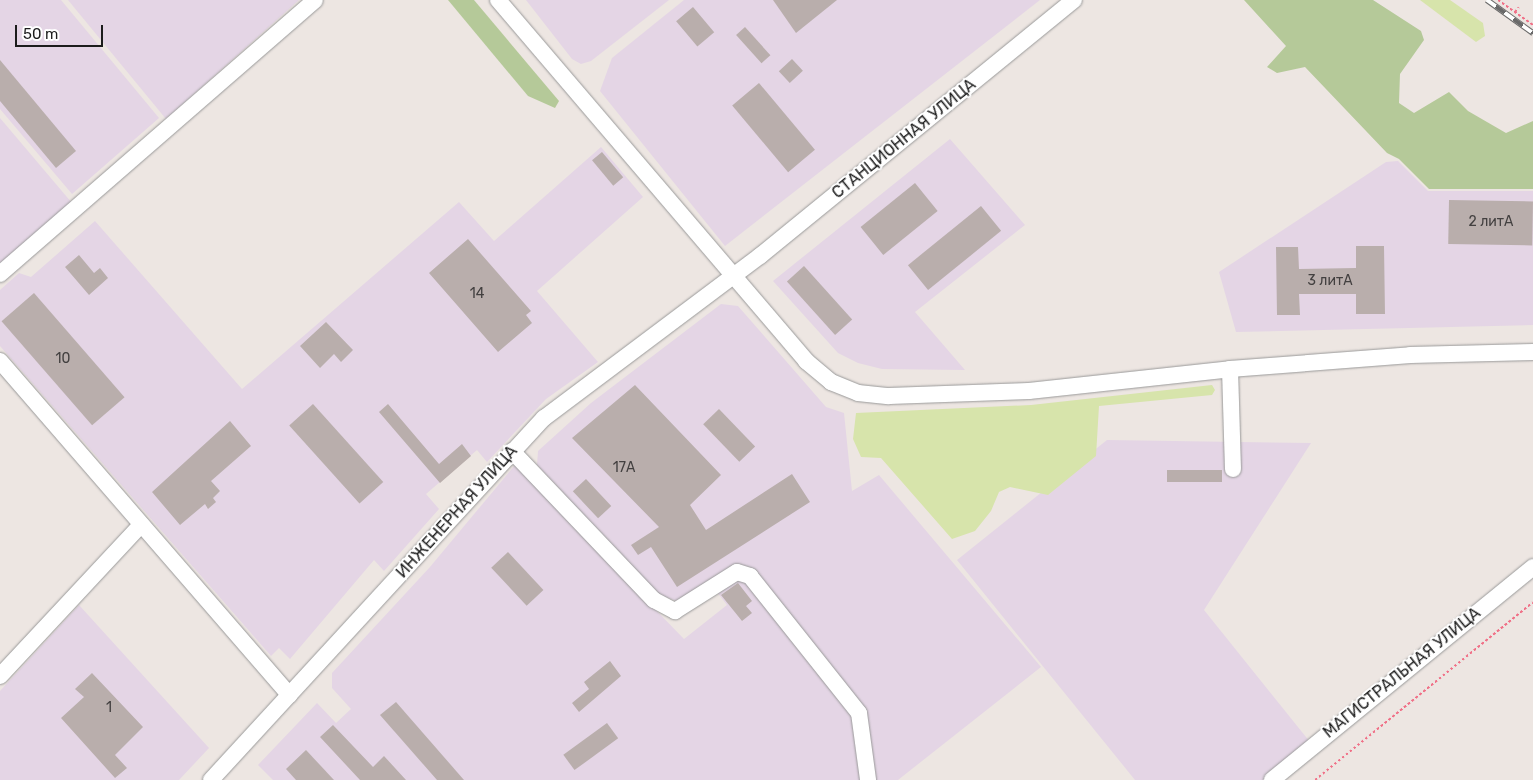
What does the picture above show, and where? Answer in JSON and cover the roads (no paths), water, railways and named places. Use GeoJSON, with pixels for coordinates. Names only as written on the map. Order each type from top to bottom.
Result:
{"type":"FeatureCollection","features":[{"type":"Feature","properties":{"kind":"street"},"geometry":{"type":"LineString","coordinates":[[0,274],[315,0]]}},
{"type":"Feature","properties":{"kind":"street"},"geometry":{"type":"LineString","coordinates":[[498,0],[732,277],[806,361],[831,382],[858,393],[889,396],[1029,391],[1230,369],[1410,355],[1533,352]]}},
{"type":"Feature","properties":{"kind":"street","name":"СТАНЦИОННАЯ УЛИЦА"},"geometry":{"type":"LineString","coordinates":[[732,277],[1074,0]]}},
{"type":"Feature","properties":{"kind":"street","name":"ИНЖЕНЕРНАЯ УЛИЦА"},"geometry":{"type":"LineString","coordinates":[[211,780],[544,418],[732,277]]}},
{"type":"Feature","properties":{"kind":"street"},"geometry":{"type":"LineString","coordinates":[[0,361],[289,695]]}},
{"type":"Feature","properties":{"kind":"street"},"geometry":{"type":"LineString","coordinates":[[1230,369],[1232,469]]}},
{"type":"Feature","properties":{"kind":"street"},"geometry":{"type":"LineString","coordinates":[[512,451],[654,600],[675,611],[737,572],[750,576],[859,713],[868,780]]}},
{"type":"Feature","properties":{"kind":"street"},"geometry":{"type":"LineString","coordinates":[[0,676],[141,525]]}},
{"type":"Feature","properties":{"kind":"street","name":"МАГИСТРАЛЬНАЯ УЛИЦА"},"geometry":{"type":"LineString","coordinates":[[1272,780],[1533,566]]}},
{"type":"Feature","properties":{"kind":"railway"},"geometry":{"type":"LineString","coordinates":[[1487,0],[1533,33]]}}]}
